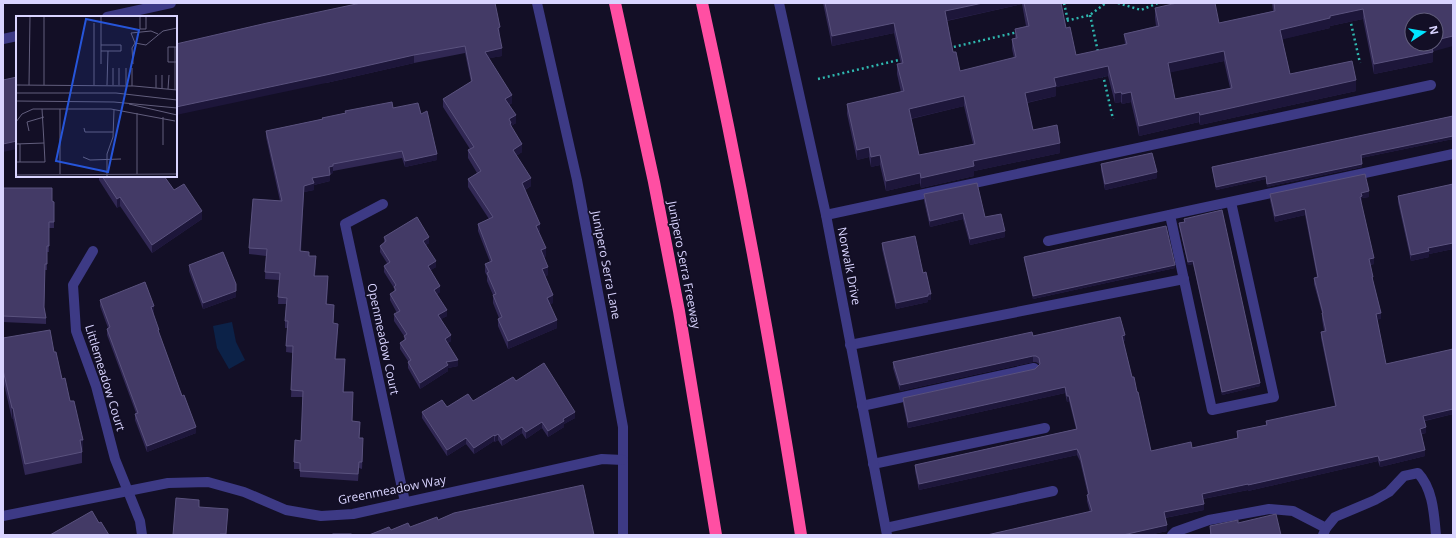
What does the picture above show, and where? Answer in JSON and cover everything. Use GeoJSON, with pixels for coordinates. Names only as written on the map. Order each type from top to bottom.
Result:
{"type":"FeatureCollection","features":[{"type":"Feature","properties":{"kind":"highway","name":"Junipero Serra Freeway"},"geometry":{"type":"LineString","coordinates":[[615,3],[654,182],[679,310],[716,535]]}},
{"type":"Feature","properties":{"kind":"highway"},"geometry":{"type":"LineString","coordinates":[[702,3],[763,305],[801,535]]}},
{"type":"Feature","properties":{"kind":"street"},"geometry":{"type":"LineString","coordinates":[[111,16],[171,3]]}},
{"type":"Feature","properties":{"kind":"street","name":"Junipero Serra Lane"},"geometry":{"type":"LineString","coordinates":[[537,3],[577,180],[623,427],[623,535]]}},
{"type":"Feature","properties":{"kind":"street","name":"Norwalk Drive"},"geometry":{"type":"LineString","coordinates":[[778,3],[826,215],[886,531]]}},
{"type":"Feature","properties":{"kind":"street"},"geometry":{"type":"LineString","coordinates":[[3,39],[16,36]]}},
{"type":"Feature","properties":{"kind":"street"},"geometry":{"type":"LineString","coordinates":[[826,215],[1431,85]]}},
{"type":"Feature","properties":{"kind":"street"},"geometry":{"type":"LineString","coordinates":[[1048,241],[1453,154]]}},
{"type":"Feature","properties":{"kind":"street"},"geometry":{"type":"LineString","coordinates":[[1170,215],[1212,410],[1274,396],[1232,202]]}},
{"type":"Feature","properties":{"kind":"street","name":"Openmeadow Court"},"geometry":{"type":"LineString","coordinates":[[383,204],[345,224],[405,502]]}},
{"type":"Feature","properties":{"kind":"street","name":"Littlemeadow Court"},"geometry":{"type":"LineString","coordinates":[[93,252],[73,285],[76,331],[96,386],[115,459],[140,520],[142,535]]}},
{"type":"Feature","properties":{"kind":"street"},"geometry":{"type":"LineString","coordinates":[[850,345],[1184,279]]}},
{"type":"Feature","properties":{"kind":"street"},"geometry":{"type":"LineString","coordinates":[[862,406],[1034,368]]}},
{"type":"Feature","properties":{"kind":"street"},"geometry":{"type":"LineString","coordinates":[[874,464],[1044,428]]}},
{"type":"Feature","properties":{"kind":"street","name":"Greenmeadow Way"},"geometry":{"type":"LineString","coordinates":[[3,516],[168,483],[208,482],[244,492],[286,510],[321,516],[352,514],[602,459],[623,460]]}},
{"type":"Feature","properties":{"kind":"street"},"geometry":{"type":"LineString","coordinates":[[1172,535],[1175,532],[1209,520],[1269,508],[1292,511],[1325,532],[1335,517],[1375,500],[1389,492],[1404,476],[1418,473],[1423,479],[1431,496],[1436,535]]}},
{"type":"Feature","properties":{"kind":"street"},"geometry":{"type":"LineString","coordinates":[[886,531],[1053,491]]}},
{"type":"Feature","properties":{"kind":"path"},"geometry":{"type":"LineString","coordinates":[[1064,3],[1068,21]]}},
{"type":"Feature","properties":{"kind":"path"},"geometry":{"type":"LineString","coordinates":[[1060,23],[1090,16],[1106,3]]}},
{"type":"Feature","properties":{"kind":"path"},"geometry":{"type":"LineString","coordinates":[[1118,3],[1141,10],[1158,3]]}},
{"type":"Feature","properties":{"kind":"path"},"geometry":{"type":"LineString","coordinates":[[1090,16],[1098,52]]}},
{"type":"Feature","properties":{"kind":"path"},"geometry":{"type":"LineString","coordinates":[[1350,18],[1360,63]]}},
{"type":"Feature","properties":{"kind":"path"},"geometry":{"type":"LineString","coordinates":[[947,49],[1022,31]]}},
{"type":"Feature","properties":{"kind":"path"},"geometry":{"type":"LineString","coordinates":[[818,79],[909,58]]}},
{"type":"Feature","properties":{"kind":"path"},"geometry":{"type":"LineString","coordinates":[[1103,75],[1113,119]]}},
{"type":"Feature","properties":{"kind":"water"},"geometry":{"type":"Polygon","coordinates":[[[232,322],[236,342],[245,360],[229,369],[217,348],[213,326],[232,322]]]}},
{"type":"Feature","properties":{"kind":"building"},"geometry":{"type":"Polygon","coordinates":[[[361,3],[495,3],[500,27],[498,28],[502,48],[485,52],[512,95],[505,99],[516,115],[509,119],[510,124],[522,144],[513,150],[531,178],[522,183],[540,224],[536,226],[546,248],[541,250],[548,267],[542,269],[553,295],[547,298],[557,320],[508,341],[498,319],[502,317],[493,295],[496,294],[487,273],[489,272],[485,264],[492,261],[478,224],[493,217],[468,179],[481,171],[468,150],[474,147],[443,99],[472,81],[465,46],[414,55],[177,107],[177,44],[361,3]]]}},
{"type":"Feature","properties":{"kind":"building"},"geometry":{"type":"Polygon","coordinates":[[[825,3],[983,3],[945,11],[953,52],[956,52],[960,71],[1016,57],[1012,39],[1017,38],[1015,29],[1029,26],[1024,3],[1061,3],[1066,28],[1070,27],[1076,55],[1127,44],[1124,34],[1159,26],[1155,8],[1177,3],[1215,3],[1219,23],[1275,11],[1274,3],[1453,3],[1453,36],[1444,38],[1444,12],[1404,12],[1404,52],[1433,52],[1374,64],[1363,9],[1330,16],[1330,18],[1280,30],[1290,74],[1352,61],[1356,80],[1200,115],[1199,112],[1139,126],[1131,92],[1122,94],[1121,92],[1115,93],[1108,66],[1054,78],[1056,86],[1025,93],[1033,130],[1057,125],[1060,143],[973,161],[974,166],[921,178],[920,173],[886,181],[880,155],[871,157],[869,147],[857,150],[847,104],[904,91],[897,64],[903,63],[894,23],[832,36],[825,3]],[[1224,51],[1168,63],[1175,99],[1232,88],[1224,51]],[[964,96],[909,109],[919,155],[975,144],[964,96]]]}},
{"type":"Feature","properties":{"kind":"building"},"geometry":{"type":"Polygon","coordinates":[[[16,77],[16,141],[3,144],[3,80],[16,77]]]}},
{"type":"Feature","properties":{"kind":"building"},"geometry":{"type":"Polygon","coordinates":[[[392,102],[393,108],[418,103],[421,114],[427,111],[437,154],[405,161],[402,151],[333,164],[333,166],[329,167],[330,175],[312,178],[314,183],[304,186],[300,251],[309,252],[309,256],[316,256],[314,276],[328,276],[326,304],[334,305],[333,323],[338,324],[335,359],[345,359],[343,392],[353,392],[352,421],[360,422],[359,438],[363,438],[362,462],[359,462],[358,474],[300,471],[300,463],[294,462],[295,440],[301,441],[303,391],[291,390],[293,346],[286,346],[288,321],[285,321],[287,298],[278,297],[280,273],[265,272],[267,249],[249,248],[253,199],[282,201],[266,131],[323,119],[322,118],[346,113],[345,111],[392,102]]]}},
{"type":"Feature","properties":{"kind":"building"},"geometry":{"type":"Polygon","coordinates":[[[1453,116],[1453,136],[1361,155],[1362,164],[1267,184],[1266,176],[1216,187],[1212,167],[1453,116]]]}},
{"type":"Feature","properties":{"kind":"building"},"geometry":{"type":"Polygon","coordinates":[[[1152,153],[1157,172],[1105,184],[1101,164],[1152,153]]]}},
{"type":"Feature","properties":{"kind":"building"},"geometry":{"type":"Polygon","coordinates":[[[1365,174],[1369,191],[1361,193],[1362,196],[1360,197],[1374,258],[1369,259],[1381,313],[1376,314],[1386,364],[1453,349],[1453,409],[1423,416],[1426,427],[1420,429],[1425,450],[1380,461],[1378,456],[1202,494],[1204,504],[1164,512],[1167,525],[1123,535],[987,535],[1092,511],[1087,495],[1089,494],[1080,455],[1077,449],[919,484],[915,465],[1077,429],[1069,396],[1067,396],[1065,387],[908,422],[903,398],[1035,369],[1040,364],[1039,358],[1033,356],[900,385],[893,362],[1032,332],[1033,336],[1120,317],[1125,335],[1122,336],[1132,377],[1134,377],[1138,392],[1151,451],[1191,442],[1192,448],[1238,438],[1237,431],[1267,425],[1266,421],[1336,406],[1321,332],[1326,331],[1314,278],[1318,277],[1305,209],[1275,216],[1270,194],[1365,174]]]}},
{"type":"Feature","properties":{"kind":"building"},"geometry":{"type":"Polygon","coordinates":[[[103,177],[165,177],[174,190],[184,184],[202,211],[152,245],[120,197],[117,199],[103,177]]]}},
{"type":"Feature","properties":{"kind":"building"},"geometry":{"type":"Polygon","coordinates":[[[977,183],[985,217],[1001,214],[1005,231],[970,239],[963,213],[930,221],[924,194],[977,183]]]}},
{"type":"Feature","properties":{"kind":"building"},"geometry":{"type":"Polygon","coordinates":[[[1453,184],[1453,243],[1428,248],[1429,251],[1411,255],[1398,196],[1453,184]]]}},
{"type":"Feature","properties":{"kind":"building"},"geometry":{"type":"Polygon","coordinates":[[[3,188],[52,188],[54,222],[49,222],[49,246],[47,246],[47,264],[45,264],[44,307],[46,318],[3,316],[3,188]]]}},
{"type":"Feature","properties":{"kind":"building"},"geometry":{"type":"Polygon","coordinates":[[[1222,210],[1260,383],[1222,392],[1193,261],[1188,262],[1179,223],[1185,222],[1184,219],[1222,210]]]}},
{"type":"Feature","properties":{"kind":"building"},"geometry":{"type":"Polygon","coordinates":[[[417,217],[429,237],[423,241],[436,261],[428,266],[440,286],[434,290],[447,310],[438,315],[451,335],[445,339],[458,360],[446,362],[448,365],[420,383],[408,362],[411,360],[400,343],[406,339],[404,336],[407,334],[394,314],[400,311],[390,294],[396,290],[394,287],[396,285],[384,266],[390,262],[380,246],[386,241],[384,237],[417,217]]]}},
{"type":"Feature","properties":{"kind":"building"},"geometry":{"type":"Polygon","coordinates":[[[1166,226],[1175,265],[1033,296],[1024,257],[1166,226]]]}},
{"type":"Feature","properties":{"kind":"building"},"geometry":{"type":"Polygon","coordinates":[[[915,236],[923,273],[926,272],[931,294],[896,303],[882,243],[915,236]]]}},
{"type":"Feature","properties":{"kind":"building"},"geometry":{"type":"Polygon","coordinates":[[[223,252],[236,284],[236,291],[203,303],[189,265],[223,252]]]}},
{"type":"Feature","properties":{"kind":"building"},"geometry":{"type":"Polygon","coordinates":[[[145,282],[154,306],[151,307],[158,330],[182,396],[184,395],[196,427],[147,446],[135,414],[138,413],[107,329],[110,327],[100,300],[145,282]]]}},
{"type":"Feature","properties":{"kind":"building"},"geometry":{"type":"Polygon","coordinates":[[[50,330],[54,352],[56,352],[62,379],[65,378],[70,401],[74,401],[83,440],[80,440],[82,452],[25,464],[3,370],[3,338],[50,330]]]}},
{"type":"Feature","properties":{"kind":"building"},"geometry":{"type":"Polygon","coordinates":[[[544,363],[575,412],[548,431],[542,422],[526,432],[522,427],[502,440],[498,434],[495,436],[494,435],[474,448],[466,438],[447,450],[422,412],[442,400],[447,407],[468,394],[473,401],[513,377],[516,381],[544,363]]]}},
{"type":"Feature","properties":{"kind":"building"},"geometry":{"type":"Polygon","coordinates":[[[583,485],[594,535],[369,535],[389,527],[391,530],[408,523],[410,527],[437,517],[438,520],[454,513],[583,485]]]}},
{"type":"Feature","properties":{"kind":"building"},"geometry":{"type":"Polygon","coordinates":[[[176,498],[199,500],[199,507],[228,509],[226,534],[173,535],[176,498]]]}},
{"type":"Feature","properties":{"kind":"building"},"geometry":{"type":"Polygon","coordinates":[[[92,511],[99,523],[101,522],[109,535],[50,535],[92,511]]]}},
{"type":"Feature","properties":{"kind":"building"},"geometry":{"type":"Polygon","coordinates":[[[1276,514],[1281,535],[1211,535],[1210,526],[1238,520],[1238,523],[1276,514]]]}},
{"type":"Feature","properties":{"kind":"building"},"geometry":{"type":"Polygon","coordinates":[[[351,534],[351,535],[333,535],[351,534]]]}}]}
